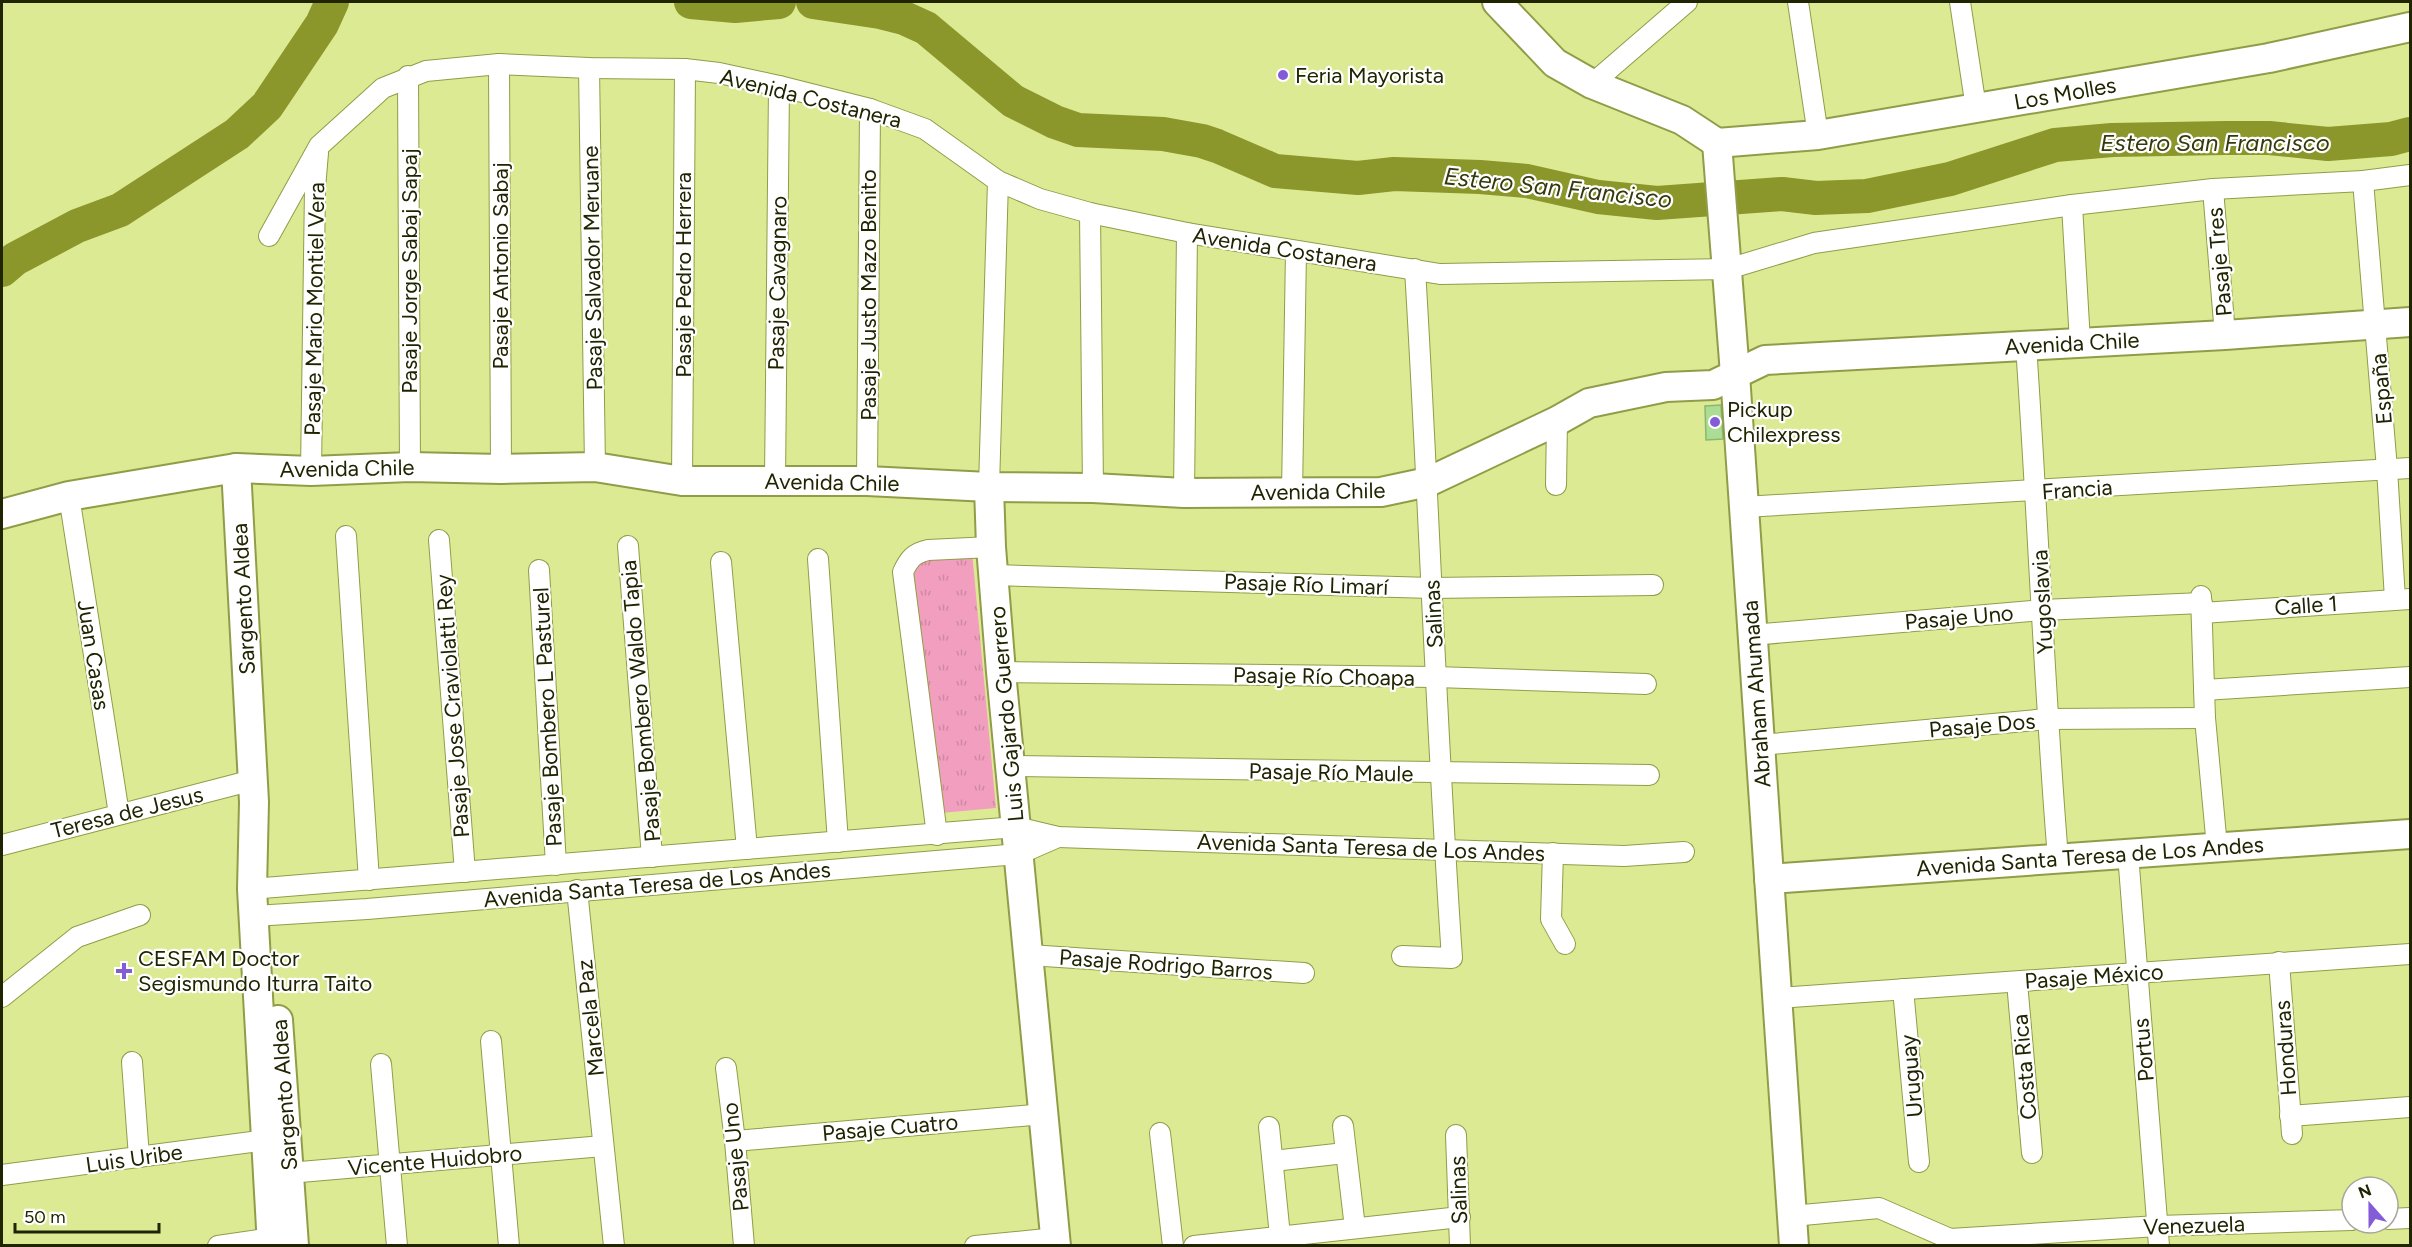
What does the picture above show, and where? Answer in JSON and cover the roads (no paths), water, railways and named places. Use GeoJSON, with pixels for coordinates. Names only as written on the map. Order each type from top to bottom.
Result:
{"type":"FeatureCollection","features":[{"type":"Feature","properties":{"kind":"street"},"geometry":{"type":"LineString","coordinates":[[1497,2],[1555,63],[1592,84],[1682,120],[1718,154]]}},
{"type":"Feature","properties":{"kind":"street"},"geometry":{"type":"LineString","coordinates":[[1592,84],[1687,2]]}},
{"type":"Feature","properties":{"kind":"street"},"geometry":{"type":"LineString","coordinates":[[1798,2],[1818,135]]}},
{"type":"Feature","properties":{"kind":"street"},"geometry":{"type":"LineString","coordinates":[[1960,2],[1976,108]]}},
{"type":"Feature","properties":{"kind":"street","name":"Los Molles"},"geometry":{"type":"LineString","coordinates":[[1718,154],[2269,58],[2410,27]]}},
{"type":"Feature","properties":{"kind":"street","name":"Avenida Costanera"},"geometry":{"type":"LineString","coordinates":[[269,236],[319,147],[382,88],[408,76],[426,71],[499,63],[589,68],[685,69],[719,73],[779,86],[870,109],[926,129],[998,181],[1040,199],[1090,213],[1187,233],[1440,274],[1728,269],[1814,243],[2072,205],[2213,189],[2363,181],[2410,175]]}},
{"type":"Feature","properties":{"kind":"street","name":"Pasaje Antonio Sabaj"},"geometry":{"type":"LineString","coordinates":[[499,63],[501,469]]}},
{"type":"Feature","properties":{"kind":"street","name":"Pasaje Salvador Meruane"},"geometry":{"type":"LineString","coordinates":[[589,68],[595,467]]}},
{"type":"Feature","properties":{"kind":"street","name":"Pasaje Pedro Herrera"},"geometry":{"type":"LineString","coordinates":[[682,481],[685,69]]}},
{"type":"Feature","properties":{"kind":"street","name":"Pasaje Jorge Sabaj Sapaj"},"geometry":{"type":"LineString","coordinates":[[408,76],[410,467]]}},
{"type":"Feature","properties":{"kind":"street","name":"Pasaje Cavagnaro"},"geometry":{"type":"LineString","coordinates":[[775,480],[779,86]]}},
{"type":"Feature","properties":{"kind":"street","name":"Pasaje Justo Mazo Benito"},"geometry":{"type":"LineString","coordinates":[[867,481],[870,109]]}},
{"type":"Feature","properties":{"kind":"street","name":"Pasaje Mario Montiel Vera"},"geometry":{"type":"LineString","coordinates":[[311,471],[315,188],[319,147]]}},
{"type":"Feature","properties":{"kind":"street","name":"Abraham Ahumada"},"geometry":{"type":"LineString","coordinates":[[1718,154],[1728,269],[1794,1245]]}},
{"type":"Feature","properties":{"kind":"street","name":"Luis Gajardo Guerrero"},"geometry":{"type":"LineString","coordinates":[[998,181],[989,487],[993,561],[1001,672],[1012,766],[1056,1242]]}},
{"type":"Feature","properties":{"kind":"street","name":"España"},"geometry":{"type":"LineString","coordinates":[[2363,181],[2387,469],[2403,598]]}},
{"type":"Feature","properties":{"kind":"street","name":"Pasaje Tres"},"geometry":{"type":"LineString","coordinates":[[2213,189],[2225,335]]}},
{"type":"Feature","properties":{"kind":"street"},"geometry":{"type":"LineString","coordinates":[[2072,205],[2080,342]]}},
{"type":"Feature","properties":{"kind":"street"},"geometry":{"type":"LineString","coordinates":[[1090,213],[1093,488]]}},
{"type":"Feature","properties":{"kind":"street"},"geometry":{"type":"LineString","coordinates":[[1184,493],[1187,233]]}},
{"type":"Feature","properties":{"kind":"street"},"geometry":{"type":"LineString","coordinates":[[1292,493],[1296,251]]}},
{"type":"Feature","properties":{"kind":"street","name":"Salinas"},"geometry":{"type":"LineString","coordinates":[[1402,956],[1452,958],[1415,269]]}},
{"type":"Feature","properties":{"kind":"street","name":"Avenida Chile"},"geometry":{"type":"LineString","coordinates":[[2,514],[69,496],[236,468],[311,471],[410,467],[501,469],[595,467],[682,481],[867,481],[1184,493],[1382,492],[1428,482],[1557,421],[1589,403],[1666,387],[1713,385],[1765,360],[2225,335],[2410,322]]}},
{"type":"Feature","properties":{"kind":"street","name":"Yugoslavia"},"geometry":{"type":"LineString","coordinates":[[2026,346],[2036,491],[2047,718],[2058,858]]}},
{"type":"Feature","properties":{"kind":"street"},"geometry":{"type":"LineString","coordinates":[[1556,485],[1557,421]]}},
{"type":"Feature","properties":{"kind":"street","name":"Sargento Aldea"},"geometry":{"type":"LineString","coordinates":[[236,468],[253,791],[278,1174],[279,1243]]}},
{"type":"Feature","properties":{"kind":"street","name":"Francia"},"geometry":{"type":"LineString","coordinates":[[1744,507],[2410,468]]}},
{"type":"Feature","properties":{"kind":"street","name":"Juan Casas"},"geometry":{"type":"LineString","coordinates":[[69,496],[119,814]]}},
{"type":"Feature","properties":{"kind":"street"},"geometry":{"type":"LineString","coordinates":[[346,536],[369,880]]}},
{"type":"Feature","properties":{"kind":"street","name":"Pasaje Jose Craviolatti Rey"},"geometry":{"type":"LineString","coordinates":[[439,540],[465,872]]}},
{"type":"Feature","properties":{"kind":"street","name":"Pasaje Bombero Waldo Tapia"},"geometry":{"type":"LineString","coordinates":[[628,546],[652,857]]}},
{"type":"Feature","properties":{"kind":"street","name":"Pasaje Río Limarí"},"geometry":{"type":"LineString","coordinates":[[937,834],[903,572],[910,559],[918,552],[928,550],[993,561],[1431,588],[1653,585]]}},
{"type":"Feature","properties":{"kind":"street"},"geometry":{"type":"LineString","coordinates":[[818,559],[838,842]]}},
{"type":"Feature","properties":{"kind":"street"},"geometry":{"type":"LineString","coordinates":[[721,562],[747,849]]}},
{"type":"Feature","properties":{"kind":"street","name":"Pasaje Bombero L Pasturel"},"geometry":{"type":"LineString","coordinates":[[539,570],[556,865]]}},
{"type":"Feature","properties":{"kind":"street","name":"Calle 1"},"geometry":{"type":"LineString","coordinates":[[2202,604],[2403,598]]}},
{"type":"Feature","properties":{"kind":"street"},"geometry":{"type":"LineString","coordinates":[[2202,604],[2205,718],[2217,847]]}},
{"type":"Feature","properties":{"kind":"street","name":"Pasaje Uno"},"geometry":{"type":"LineString","coordinates":[[1752,636],[2042,610],[2202,604]]}},
{"type":"Feature","properties":{"kind":"street","name":"Pasaje Río Choapa"},"geometry":{"type":"LineString","coordinates":[[1001,672],[1436,677],[1646,684]]}},
{"type":"Feature","properties":{"kind":"street"},"geometry":{"type":"LineString","coordinates":[[2204,690],[2410,676]]}},
{"type":"Feature","properties":{"kind":"street","name":"Pasaje Dos"},"geometry":{"type":"LineString","coordinates":[[1760,745],[2047,718],[2205,718]]}},
{"type":"Feature","properties":{"kind":"street","name":"Pasaje Río Maule"},"geometry":{"type":"LineString","coordinates":[[1012,766],[1441,774],[1649,775]]}},
{"type":"Feature","properties":{"kind":"street","name":"Teresa de Jesus"},"geometry":{"type":"LineString","coordinates":[[2,844],[119,814],[253,791]]}},
{"type":"Feature","properties":{"kind":"street","name":"Avenida Santa Teresa de Los Andes"},"geometry":{"type":"LineString","coordinates":[[261,902],[369,880],[465,872],[937,834],[1018,840]]}},
{"type":"Feature","properties":{"kind":"street","name":"Avenida Santa Teresa de Los Andes"},"geometry":{"type":"LineString","coordinates":[[1769,879],[2410,834]]}},
{"type":"Feature","properties":{"kind":"street","name":"Avenida Santa Teresa de Los Andes"},"geometry":{"type":"LineString","coordinates":[[261,902],[367,909],[577,890],[1058,837],[1624,856],[1684,852]]}},
{"type":"Feature","properties":{"kind":"street"},"geometry":{"type":"LineString","coordinates":[[1553,854],[1551,919],[1564,944]]}},
{"type":"Feature","properties":{"kind":"street","name":"Portus"},"geometry":{"type":"LineString","coordinates":[[2128,854],[2159,1245]]}},
{"type":"Feature","properties":{"kind":"street","name":"Marcela Paz"},"geometry":{"type":"LineString","coordinates":[[577,890],[614,1245]]}},
{"type":"Feature","properties":{"kind":"street","name":"Sargento Aldea"},"geometry":{"type":"LineString","coordinates":[[261,902],[266,1140],[278,1174]]}},
{"type":"Feature","properties":{"kind":"street"},"geometry":{"type":"LineString","coordinates":[[2,997],[77,937],[140,915]]}},
{"type":"Feature","properties":{"kind":"street","name":"Pasaje México"},"geometry":{"type":"LineString","coordinates":[[1777,998],[2410,954]]}},
{"type":"Feature","properties":{"kind":"street","name":"Pasaje Rodrigo Barros"},"geometry":{"type":"LineString","coordinates":[[1029,955],[1304,973]]}},
{"type":"Feature","properties":{"kind":"street","name":"Honduras"},"geometry":{"type":"LineString","coordinates":[[2279,962],[2291,1125],[2410,1107]]}},
{"type":"Feature","properties":{"kind":"street","name":"Costa Rica"},"geometry":{"type":"LineString","coordinates":[[2017,982],[2032,1153]]}},
{"type":"Feature","properties":{"kind":"street","name":"Uruguay"},"geometry":{"type":"LineString","coordinates":[[1903,989],[1919,1162]]}},
{"type":"Feature","properties":{"kind":"street"},"geometry":{"type":"LineString","coordinates":[[491,1041],[509,1245]]}},
{"type":"Feature","properties":{"kind":"street"},"geometry":{"type":"LineString","coordinates":[[132,1062],[140,1157]]}},
{"type":"Feature","properties":{"kind":"street"},"geometry":{"type":"LineString","coordinates":[[381,1064],[397,1245]]}},
{"type":"Feature","properties":{"kind":"street","name":"Pasaje Uno"},"geometry":{"type":"LineString","coordinates":[[726,1068],[744,1245]]}},
{"type":"Feature","properties":{"kind":"street","name":"Pasaje Cuatro"},"geometry":{"type":"LineString","coordinates":[[735,1141],[1044,1114]]}},
{"type":"Feature","properties":{"kind":"street"},"geometry":{"type":"LineString","coordinates":[[1343,1126],[1355,1228]]}},
{"type":"Feature","properties":{"kind":"street"},"geometry":{"type":"LineString","coordinates":[[1269,1127],[1280,1236]]}},
{"type":"Feature","properties":{"kind":"street"},"geometry":{"type":"LineString","coordinates":[[1160,1133],[1173,1245]]}},
{"type":"Feature","properties":{"kind":"street","name":"Salinas"},"geometry":{"type":"LineString","coordinates":[[1456,1135],[1460,1245]]}},
{"type":"Feature","properties":{"kind":"street","name":"Luis Uribe"},"geometry":{"type":"LineString","coordinates":[[2,1175],[266,1140]]}},
{"type":"Feature","properties":{"kind":"street","name":"Vicente Huidobro"},"geometry":{"type":"LineString","coordinates":[[278,1174],[603,1146]]}},
{"type":"Feature","properties":{"kind":"street"},"geometry":{"type":"LineString","coordinates":[[1273,1161],[1345,1153]]}},
{"type":"Feature","properties":{"kind":"street","name":"Venezuela"},"geometry":{"type":"LineString","coordinates":[[1792,1216],[1879,1208],[1950,1239],[2158,1226],[2340,1220]]}},
{"type":"Feature","properties":{"kind":"street"},"geometry":{"type":"LineString","coordinates":[[1194,1245],[1460,1217]]}},
{"type":"Feature","properties":{"kind":"street"},"geometry":{"type":"LineString","coordinates":[[975,1245],[1056,1242]]}},
{"type":"Feature","properties":{"kind":"street"},"geometry":{"type":"LineString","coordinates":[[218,1245],[279,1243]]}},
{"type":"Feature","properties":{"kind":"waterway","name":"Estero San Francisco"},"geometry":{"type":"LineString","coordinates":[[2,270],[15,259],[77,226],[120,210],[237,134],[267,106],[322,24],[332,2]]}},
{"type":"Feature","properties":{"kind":"waterway","name":"Estero San Francisco"},"geometry":{"type":"LineString","coordinates":[[691,2],[735,6],[779,2]]}},
{"type":"Feature","properties":{"kind":"waterway","name":"Estero San Francisco"},"geometry":{"type":"LineString","coordinates":[[813,2],[880,12],[904,18],[926,28],[1013,101],[1055,122],[1078,130],[1163,134],[1202,141],[1275,171],[1358,178],[1394,174],[1480,177],[1527,181],[1598,197],[1657,203],[1782,194],[1816,198],[1867,196],[1950,179],[2055,145],[2112,140],[2225,138],[2269,138],[2328,144],[2391,139],[2410,134]]}},
{"type":"Feature","properties":{"kind":"place","name":"Feria Mayorista"},"geometry":{"type":"Point","coordinates":[1283,75]}},
{"type":"Feature","properties":{"kind":"place","name":"Pickup Chilexpress"},"geometry":{"type":"Point","coordinates":[1715,422]}},
{"type":"Feature","properties":{"kind":"place","name":"CESFAM Doctor Segismundo Iturra Taito"},"geometry":{"type":"Point","coordinates":[124,971]}}]}
